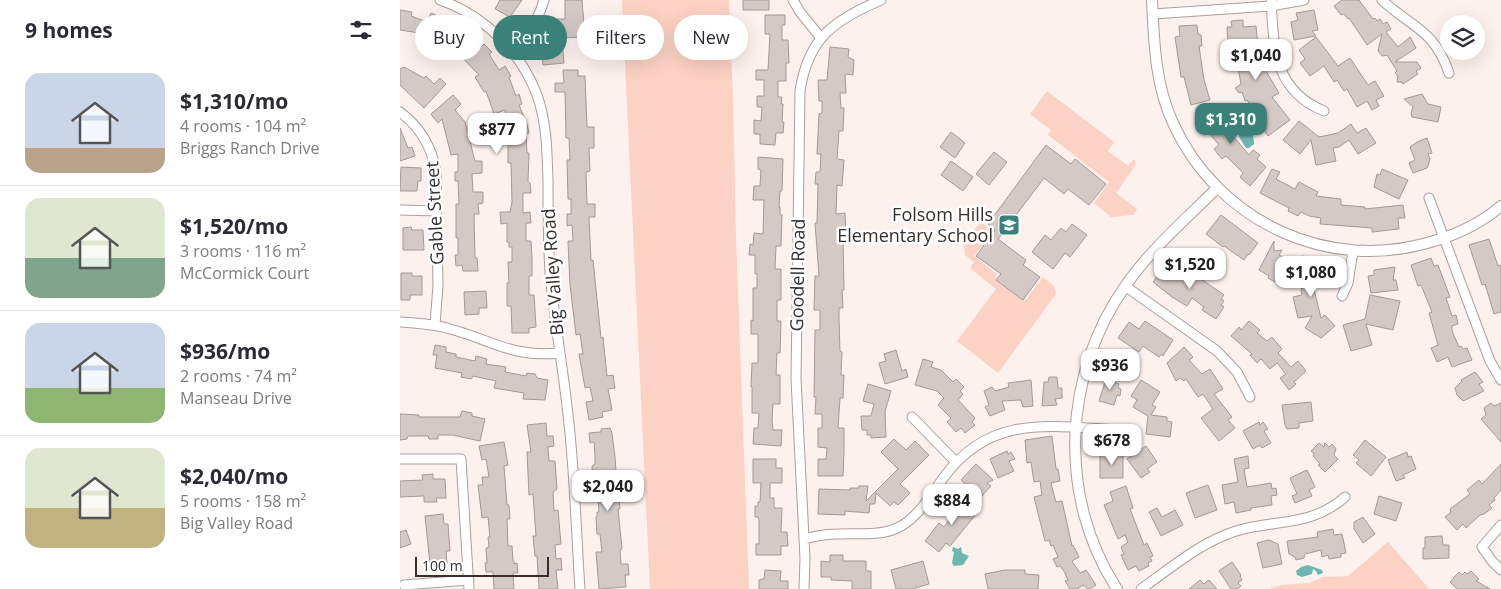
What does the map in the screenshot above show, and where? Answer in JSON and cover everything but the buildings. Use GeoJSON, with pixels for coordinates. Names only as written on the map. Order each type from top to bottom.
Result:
{"type":"FeatureCollection","features":[{"type":"Feature","properties":{"kind":"street","name":"Big Valley Road"},"geometry":{"type":"LineString","coordinates":[[440,0],[462,9],[493,32]]}},
{"type":"Feature","properties":{"kind":"street"},"geometry":{"type":"LineString","coordinates":[[538,15],[544,0]]}},
{"type":"Feature","properties":{"kind":"street"},"geometry":{"type":"LineString","coordinates":[[792,0],[821,38]]}},
{"type":"Feature","properties":{"kind":"street","name":"Goodell Road"},"geometry":{"type":"LineString","coordinates":[[804,589],[804,539],[796,379],[800,92],[808,59],[821,38],[836,23],[848,15],[881,0]]}},
{"type":"Feature","properties":{"kind":"street"},"geometry":{"type":"LineString","coordinates":[[1152,0],[1159,79],[1172,122],[1190,155],[1217,188],[1251,216],[1284,233],[1319,246],[1353,251],[1401,249],[1444,238],[1465,229],[1501,206]]}},
{"type":"Feature","properties":{"kind":"street"},"geometry":{"type":"LineString","coordinates":[[1153,14],[1304,0]]}},
{"type":"Feature","properties":{"kind":"street"},"geometry":{"type":"LineString","coordinates":[[1382,0],[1431,38],[1440,52],[1449,73]]}},
{"type":"Feature","properties":{"kind":"street"},"geometry":{"type":"LineString","coordinates":[[1271,3],[1274,50],[1282,74],[1298,94],[1324,111]]}},
{"type":"Feature","properties":{"kind":"street","name":"Big Valley Road"},"geometry":{"type":"LineString","coordinates":[[518,60],[530,79],[537,95],[547,145],[549,252],[553,310],[569,426],[580,589]]}},
{"type":"Feature","properties":{"kind":"street","name":"Gable Street"},"geometry":{"type":"LineString","coordinates":[[400,112],[420,131],[432,154],[436,172],[438,286],[435,325]]}},
{"type":"Feature","properties":{"kind":"street"},"geometry":{"type":"LineString","coordinates":[[1117,589],[1100,558],[1084,513],[1076,466],[1076,428],[1080,390],[1092,348],[1110,310],[1125,286],[1149,256],[1217,188]]}},
{"type":"Feature","properties":{"kind":"street"},"geometry":{"type":"LineString","coordinates":[[1430,198],[1490,361],[1501,380]]}},
{"type":"Feature","properties":{"kind":"street"},"geometry":{"type":"LineString","coordinates":[[400,210],[437,211]]}},
{"type":"Feature","properties":{"kind":"street"},"geometry":{"type":"LineString","coordinates":[[1342,296],[1348,283],[1353,251]]}},
{"type":"Feature","properties":{"kind":"street"},"geometry":{"type":"LineString","coordinates":[[1125,286],[1217,351],[1237,372],[1250,397]]}},
{"type":"Feature","properties":{"kind":"street"},"geometry":{"type":"LineString","coordinates":[[400,322],[435,325],[458,331],[515,352],[534,354],[559,353]]}},
{"type":"Feature","properties":{"kind":"street"},"geometry":{"type":"LineString","coordinates":[[912,417],[956,462]]}},
{"type":"Feature","properties":{"kind":"street"},"geometry":{"type":"LineString","coordinates":[[804,539],[837,534],[877,534],[895,529],[911,519],[956,462],[977,445],[994,436],[1031,426],[1118,430]]}},
{"type":"Feature","properties":{"kind":"street"},"geometry":{"type":"LineString","coordinates":[[400,459],[461,459],[469,584],[404,584]]}},
{"type":"Feature","properties":{"kind":"street"},"geometry":{"type":"LineString","coordinates":[[1141,589],[1213,540],[1251,527],[1316,516],[1331,508],[1345,497]]}},
{"type":"Feature","properties":{"kind":"street"},"geometry":{"type":"LineString","coordinates":[[1501,526],[1482,546],[1501,570]]}},
{"type":"Feature","properties":{"kind":"shaded area"},"geometry":{"type":"Polygon","coordinates":[[[622,0],[729,0],[730,15],[674,15],[674,60],[732,60],[749,589],[650,589],[625,60],[664,60],[664,15],[623,15],[622,0]]]}},
{"type":"Feature","properties":{"kind":"shaded area"},"geometry":{"type":"Polygon","coordinates":[[[1047,91],[1114,142],[1108,151],[1128,166],[1134,159],[1136,164],[1116,193],[1137,209],[1133,215],[1111,217],[1094,203],[1109,182],[1048,135],[1051,130],[1030,114],[1047,91]]]}},
{"type":"Feature","properties":{"kind":"shaded area"},"geometry":{"type":"Polygon","coordinates":[[[981,222],[993,232],[974,256],[997,274],[995,278],[1025,301],[1043,277],[1054,286],[1056,294],[998,373],[957,341],[996,289],[970,268],[974,262],[965,255],[964,242],[981,222]]]}},
{"type":"Feature","properties":{"kind":"shaded area"},"geometry":{"type":"Polygon","coordinates":[[[1388,542],[1429,589],[1269,589],[1281,585],[1309,583],[1323,577],[1348,576],[1388,542]]]}},
{"type":"Feature","properties":{"kind":"water"},"geometry":{"type":"Polygon","coordinates":[[[1246,126],[1254,139],[1254,144],[1249,148],[1246,148],[1239,137],[1239,130],[1246,126]]]}},
{"type":"Feature","properties":{"kind":"water"},"geometry":{"type":"Polygon","coordinates":[[[953,547],[958,549],[961,547],[962,553],[969,556],[963,565],[954,566],[952,563],[953,547]]]}},
{"type":"Feature","properties":{"kind":"water"},"geometry":{"type":"Polygon","coordinates":[[[1308,565],[1322,570],[1323,573],[1318,575],[1313,569],[1312,574],[1302,577],[1297,575],[1296,571],[1308,565]]]}},
{"type":"Feature","properties":{"kind":"place","name":"Folsom Hills Elementary School"},"geometry":{"type":"Point","coordinates":[1009,225]}}]}
